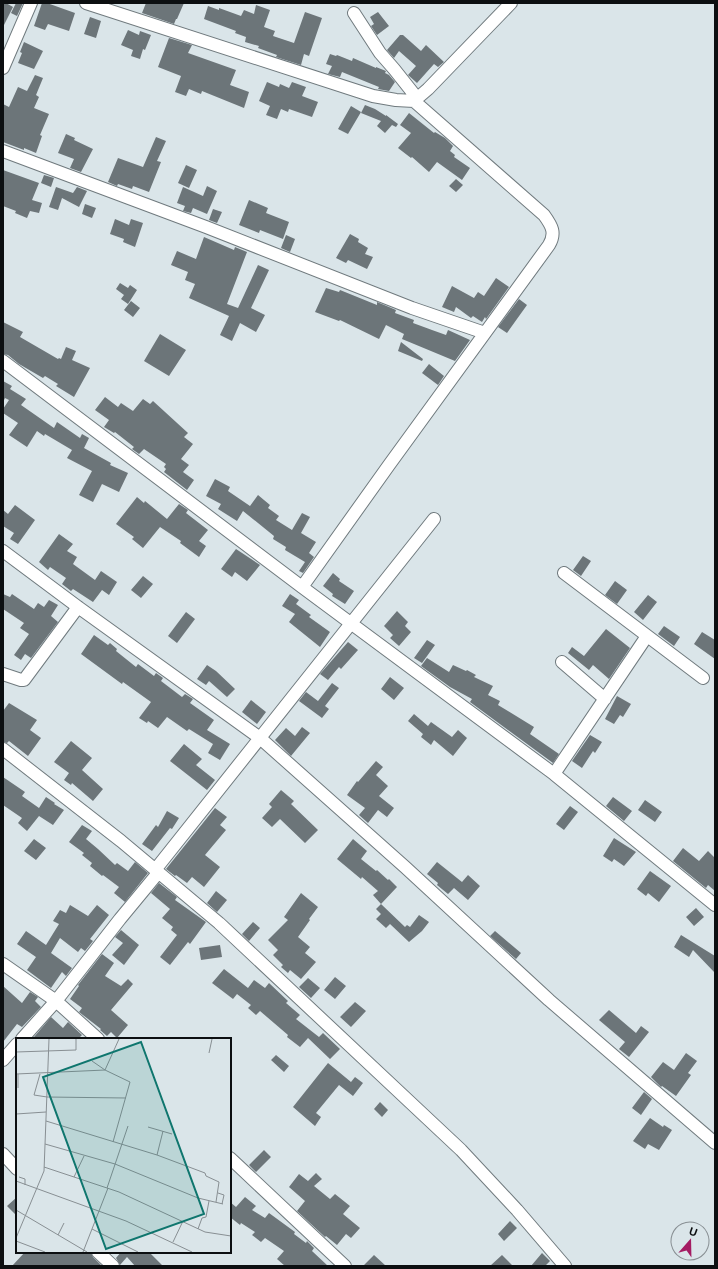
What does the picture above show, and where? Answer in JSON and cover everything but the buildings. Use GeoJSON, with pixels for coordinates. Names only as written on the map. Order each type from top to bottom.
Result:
{"type":"FeatureCollection","features":[{"type":"Feature","properties":{"kind":"street"},"geometry":{"type":"LineString","coordinates":[[3,68],[31,3]]}},
{"type":"Feature","properties":{"kind":"street"},"geometry":{"type":"LineString","coordinates":[[86,3],[373,96],[396,100],[415,100],[511,3]]}},
{"type":"Feature","properties":{"kind":"street"},"geometry":{"type":"LineString","coordinates":[[302,587],[549,245],[552,236],[552,227],[544,215],[415,100],[394,69],[380,53],[354,13]]}},
{"type":"Feature","properties":{"kind":"street"},"geometry":{"type":"LineString","coordinates":[[3,151],[206,227],[412,308],[485,333]]}},
{"type":"Feature","properties":{"kind":"street"},"geometry":{"type":"LineString","coordinates":[[3,361],[302,587],[554,774],[715,905]]}},
{"type":"Feature","properties":{"kind":"street"},"geometry":{"type":"LineString","coordinates":[[23,1038],[56,1001],[260,738],[434,519]]}},
{"type":"Feature","properties":{"kind":"street"},"geometry":{"type":"LineString","coordinates":[[3,550],[78,607],[260,738],[405,867],[549,1000],[715,1144]]}},
{"type":"Feature","properties":{"kind":"street"},"geometry":{"type":"LineString","coordinates":[[564,573],[703,678]]}},
{"type":"Feature","properties":{"kind":"street"},"geometry":{"type":"LineString","coordinates":[[3,674],[24,680],[78,607]]}},
{"type":"Feature","properties":{"kind":"street"},"geometry":{"type":"LineString","coordinates":[[554,774],[647,636]]}},
{"type":"Feature","properties":{"kind":"street"},"geometry":{"type":"LineString","coordinates":[[562,662],[605,699]]}},
{"type":"Feature","properties":{"kind":"street"},"geometry":{"type":"LineString","coordinates":[[3,749],[115,836],[156,872],[219,923],[461,1150],[517,1210],[565,1266]]}},
{"type":"Feature","properties":{"kind":"street"},"geometry":{"type":"LineString","coordinates":[[3,964],[56,1001],[97,1038]]}},
{"type":"Feature","properties":{"kind":"street"},"geometry":{"type":"LineString","coordinates":[[3,1060],[16,1045]]}},
{"type":"Feature","properties":{"kind":"street"},"geometry":{"type":"LineString","coordinates":[[3,1154],[16,1168]]}},
{"type":"Feature","properties":{"kind":"street"},"geometry":{"type":"LineString","coordinates":[[231,1159],[345,1266]]}},
{"type":"Feature","properties":{"kind":"street"},"geometry":{"type":"LineString","coordinates":[[99,1253],[113,1266]]}}]}
